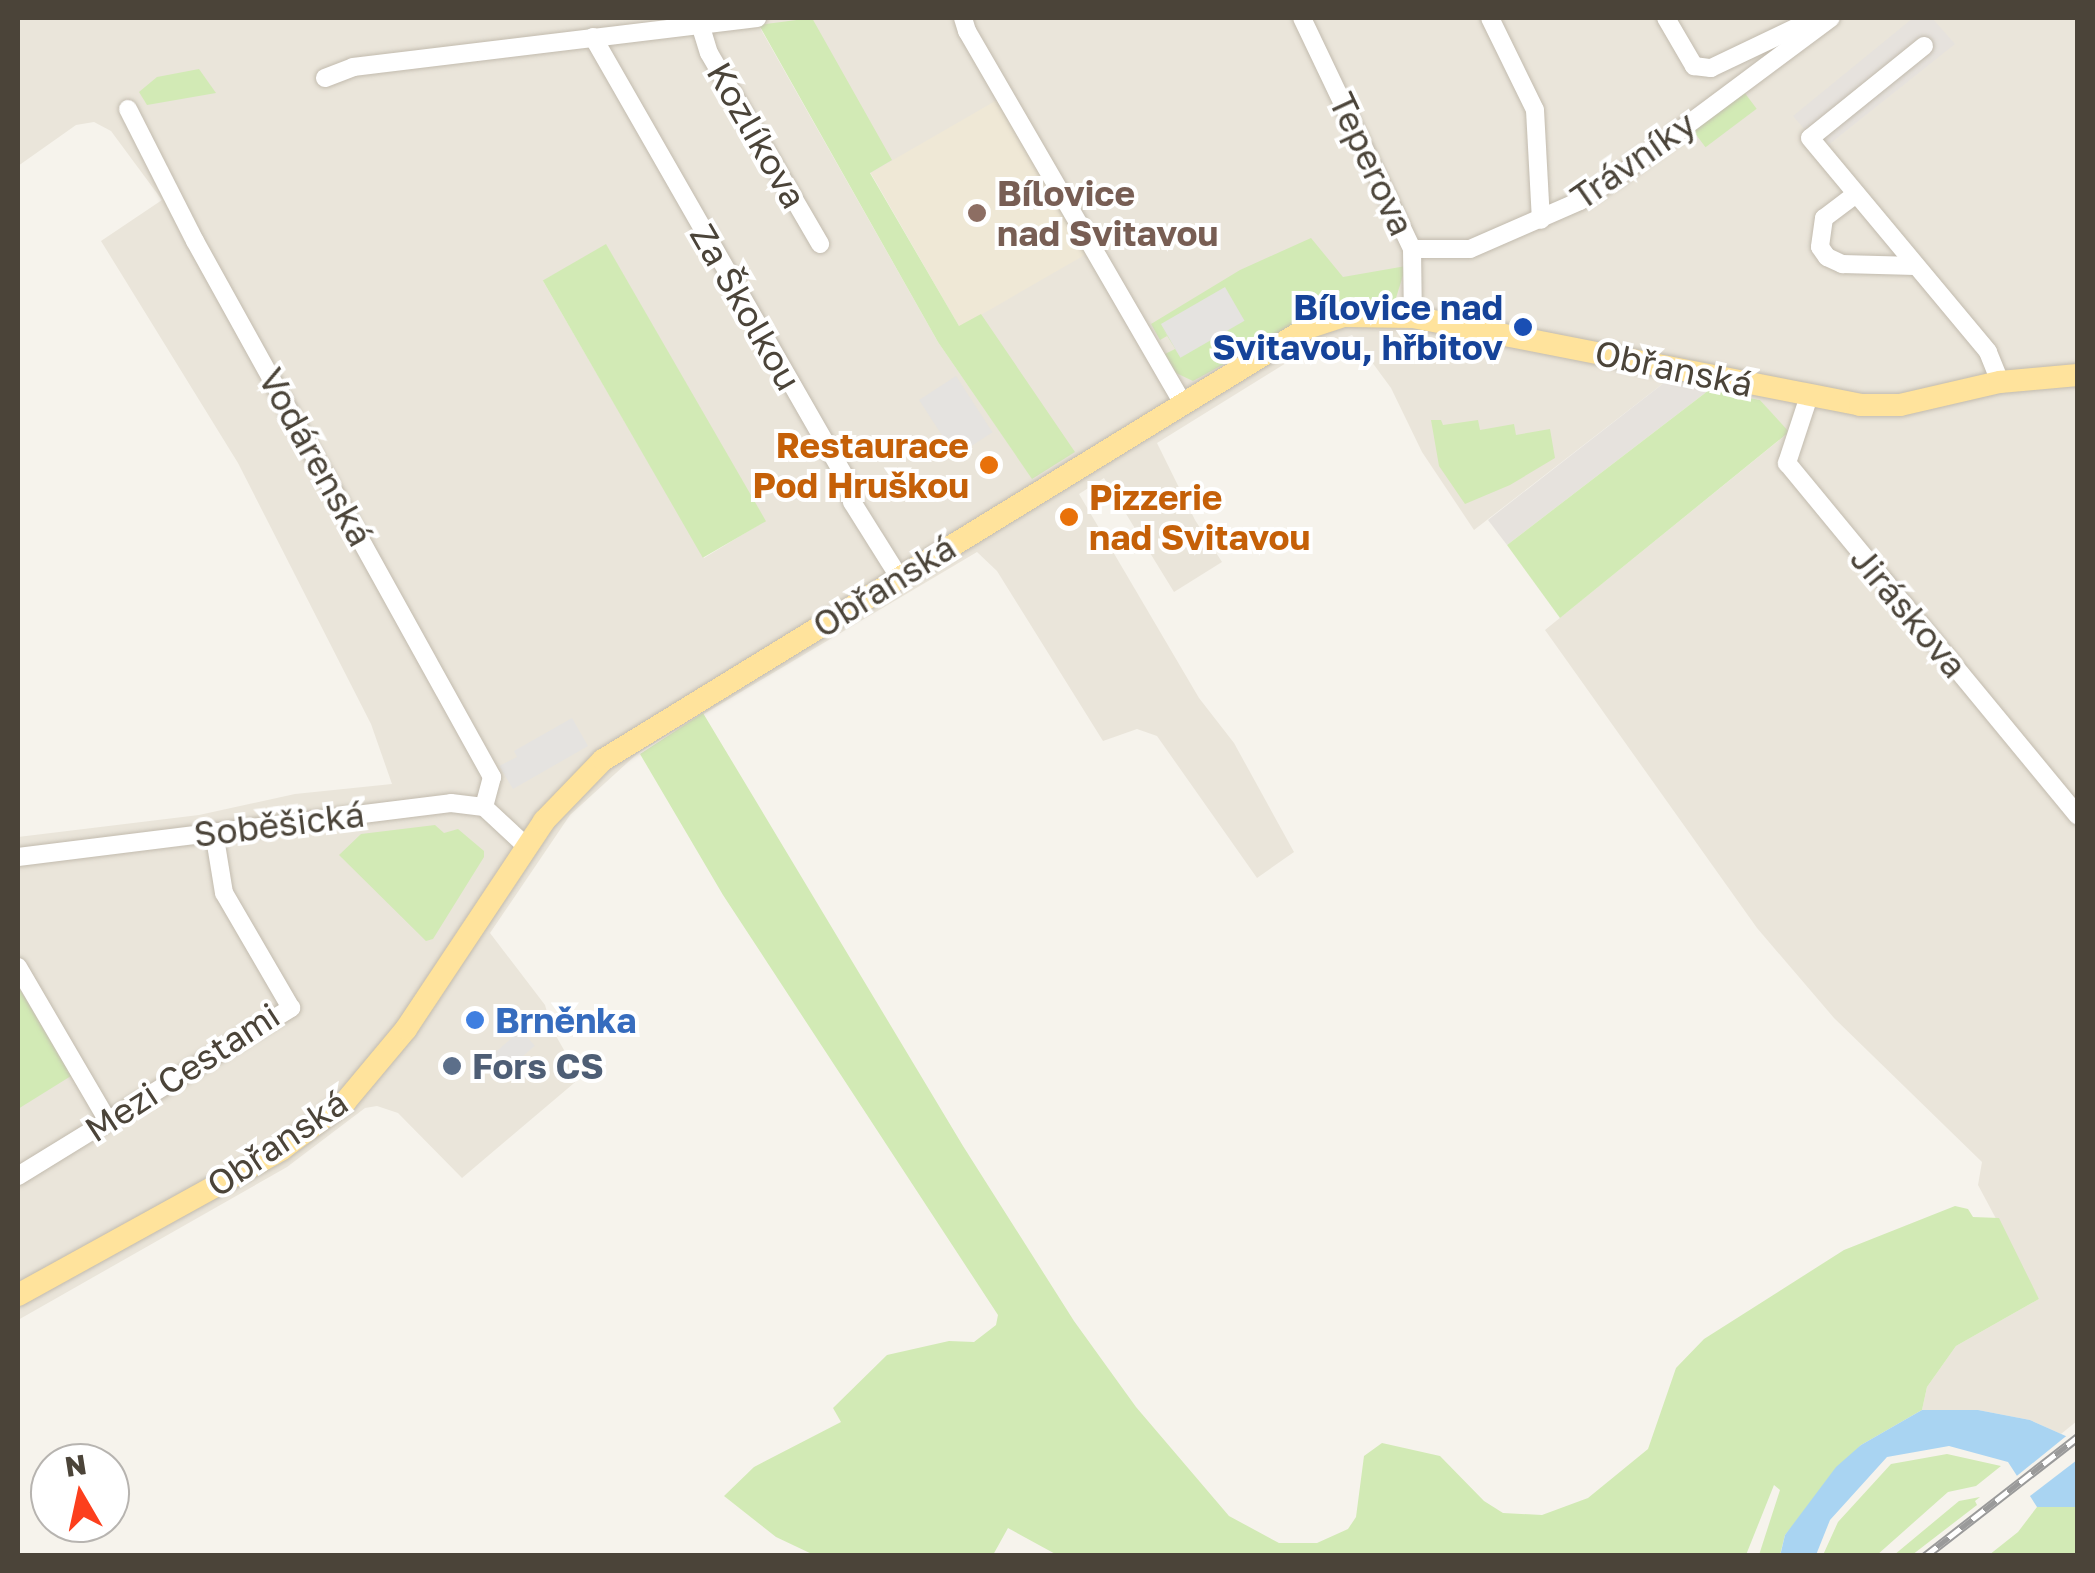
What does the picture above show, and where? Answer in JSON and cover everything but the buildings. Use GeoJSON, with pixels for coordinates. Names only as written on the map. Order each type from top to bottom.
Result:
{"type":"FeatureCollection","features":[{"type":"Feature","properties":{"kind":"main road","name":"Obřanská"},"geometry":{"type":"LineString","coordinates":[[18,1296],[282,1149],[345,1102],[406,1029],[562,798],[611,754],[1183,403],[1297,334],[1328,320],[1370,314],[1413,317],[1860,405],[1900,406],[2000,382],[2078,376]]}},
{"type":"Feature","properties":{"kind":"street","name":"Kozlíkova"},"geometry":{"type":"LineString","coordinates":[[325,78],[353,67],[757,18]]}},
{"type":"Feature","properties":{"kind":"street"},"geometry":{"type":"LineString","coordinates":[[964,18],[967,32],[1183,403]]}},
{"type":"Feature","properties":{"kind":"street","name":"Teperova"},"geometry":{"type":"LineString","coordinates":[[1302,18],[1412,249],[1413,317]]}},
{"type":"Feature","properties":{"kind":"street"},"geometry":{"type":"LineString","coordinates":[[1490,18],[1536,110],[1540,220]]}},
{"type":"Feature","properties":{"kind":"street"},"geometry":{"type":"LineString","coordinates":[[1666,18],[1694,66],[1711,68],[1816,24]]}},
{"type":"Feature","properties":{"kind":"street","name":"Trávníky"},"geometry":{"type":"LineString","coordinates":[[1412,249],[1470,248],[1540,220],[1620,176],[1816,24],[1831,18]]}},
{"type":"Feature","properties":{"kind":"street","name":"Kozlíkova"},"geometry":{"type":"LineString","coordinates":[[700,24],[709,54],[820,244]]}},
{"type":"Feature","properties":{"kind":"street","name":"Za Školkou"},"geometry":{"type":"LineString","coordinates":[[593,37],[846,477],[852,502],[899,577]]}},
{"type":"Feature","properties":{"kind":"street"},"geometry":{"type":"LineString","coordinates":[[1924,46],[1810,138],[1988,352],[2000,382]]}},
{"type":"Feature","properties":{"kind":"street","name":"Vodárenská"},"geometry":{"type":"LineString","coordinates":[[128,109],[196,242],[492,777],[484,807]]}},
{"type":"Feature","properties":{"kind":"street"},"geometry":{"type":"LineString","coordinates":[[1856,194],[1824,218],[1820,247],[1826,257],[1842,264],[1914,266]]}},
{"type":"Feature","properties":{"kind":"street","name":"Jiráskova"},"geometry":{"type":"LineString","coordinates":[[1810,396],[1786,464],[2078,816]]}},
{"type":"Feature","properties":{"kind":"street","name":"Soběšická"},"geometry":{"type":"LineString","coordinates":[[18,856],[438,804],[484,807]]}},
{"type":"Feature","properties":{"kind":"street"},"geometry":{"type":"LineString","coordinates":[[484,807],[526,846]]}},
{"type":"Feature","properties":{"kind":"street","name":"Mezi Cestami"},"geometry":{"type":"LineString","coordinates":[[18,1176],[291,1008],[224,893],[214,832]]}},
{"type":"Feature","properties":{"kind":"street"},"geometry":{"type":"LineString","coordinates":[[18,967],[108,1121]]}},
{"type":"Feature","properties":{"kind":"shaded area"},"geometry":{"type":"Polygon","coordinates":[[[18,18],[2077,18],[2077,1421],[2061,1434],[2030,1420],[1978,1410],[1922,1410],[1927,1387],[1956,1346],[2039,1299],[1978,1185],[1982,1162],[1834,1018],[1757,928],[1545,630],[1788,433],[1760,400],[1665,382],[1474,530],[1422,452],[1391,388],[1352,335],[1291,360],[1157,443],[1195,520],[1222,562],[1174,592],[1104,478],[1079,494],[1199,698],[1234,743],[1294,852],[1257,878],[1157,736],[1137,729],[1103,741],[997,571],[977,552],[638,753],[570,815],[490,933],[545,1005],[552,1029],[580,1078],[462,1178],[398,1113],[377,1106],[365,1108],[287,1167],[18,1320],[18,837],[199,815],[295,794],[392,784],[371,724],[238,463],[101,241],[162,200],[111,131],[94,122],[76,125],[18,166],[18,18]],[[759,26],[938,342],[1032,478],[1074,452],[870,172],[891,160],[759,26]],[[606,245],[543,281],[704,558],[765,521],[606,245]]]}},
{"type":"Feature","properties":{"kind":"shaded area"},"geometry":{"type":"Polygon","coordinates":[[[1913,18],[1932,18],[1955,44],[1822,150],[1793,116],[1913,18]]]}},
{"type":"Feature","properties":{"kind":"shaded area","name":"Bílovice nad Svitavou"},"geometry":{"type":"Polygon","coordinates":[[[997,100],[1086,254],[960,327],[871,173],[997,100]]]}},
{"type":"Feature","properties":{"kind":"shaded area"},"geometry":{"type":"Polygon","coordinates":[[[1225,287],[1244,321],[1180,358],[1161,324],[1225,287]]]}},
{"type":"Feature","properties":{"kind":"shaded area"},"geometry":{"type":"Polygon","coordinates":[[[956,376],[992,432],[956,456],[919,400],[956,376]]]}},
{"type":"Feature","properties":{"kind":"shaded area"},"geometry":{"type":"Polygon","coordinates":[[[1665,382],[1709,390],[1507,545],[1488,520],[1665,382]]]}},
{"type":"Feature","properties":{"kind":"shaded area"},"geometry":{"type":"Polygon","coordinates":[[[572,718],[588,746],[513,789],[499,766],[517,757],[514,751],[572,718]]]}},
{"type":"Feature","properties":{"kind":"shaded area"},"geometry":{"type":"Polygon","coordinates":[[[521,1030],[535,1046],[500,1076],[486,1060],[521,1030]]]}},
{"type":"Feature","properties":{"kind":"green space"},"geometry":{"type":"Polygon","coordinates":[[[812,18],[892,160],[870,173],[959,326],[981,314],[1075,452],[1032,479],[938,342],[759,25],[812,18]]]}},
{"type":"Feature","properties":{"kind":"green space"},"geometry":{"type":"Polygon","coordinates":[[[199,69],[216,93],[147,105],[139,92],[157,77],[199,69]]]}},
{"type":"Feature","properties":{"kind":"green space"},"geometry":{"type":"Polygon","coordinates":[[[1741,88],[1757,109],[1706,147],[1690,127],[1741,88]]]}},
{"type":"Feature","properties":{"kind":"green space"},"geometry":{"type":"Polygon","coordinates":[[[1311,238],[1343,277],[1406,266],[1395,301],[1362,299],[1328,307],[1193,381],[1176,373],[1165,354],[1175,349],[1181,358],[1161,326],[1167,336],[1160,340],[1151,324],[1240,270],[1311,238]]]}},
{"type":"Feature","properties":{"kind":"green space"},"geometry":{"type":"Polygon","coordinates":[[[606,244],[766,521],[703,558],[543,280],[606,244]]]}},
{"type":"Feature","properties":{"kind":"green space"},"geometry":{"type":"Polygon","coordinates":[[[1709,390],[1760,400],[1789,432],[1560,618],[1507,545],[1709,390]]]}},
{"type":"Feature","properties":{"kind":"green space"},"geometry":{"type":"Polygon","coordinates":[[[1431,420],[1441,420],[1443,425],[1478,420],[1480,430],[1514,424],[1516,435],[1550,429],[1555,458],[1510,485],[1465,504],[1439,466],[1431,420]]]}},
{"type":"Feature","properties":{"kind":"green space"},"geometry":{"type":"Polygon","coordinates":[[[703,713],[963,1146],[1074,1321],[1136,1407],[1229,1516],[1279,1543],[1317,1543],[1348,1529],[1356,1517],[1364,1456],[1382,1443],[1440,1456],[1484,1501],[1503,1513],[1542,1515],[1588,1498],[1648,1449],[1676,1368],[1704,1339],[1844,1250],[1955,1206],[1968,1209],[1973,1217],[1999,1218],[2039,1299],[1956,1346],[1927,1387],[1922,1410],[1861,1445],[1785,1535],[1780,1555],[1759,1555],[1780,1490],[1774,1485],[1746,1555],[1059,1556],[1008,1528],[993,1555],[814,1555],[776,1537],[724,1496],[754,1467],[841,1422],[833,1408],[887,1355],[949,1341],[974,1342],[996,1325],[998,1315],[723,895],[640,754],[703,713]]]}},
{"type":"Feature","properties":{"kind":"green space"},"geometry":{"type":"Polygon","coordinates":[[[435,825],[444,833],[458,829],[484,851],[484,857],[433,939],[426,941],[339,855],[361,834],[435,825]]]}},
{"type":"Feature","properties":{"kind":"green space"},"geometry":{"type":"Polygon","coordinates":[[[18,986],[71,1076],[18,1109],[18,986]]]}},
{"type":"Feature","properties":{"kind":"green space"},"geometry":{"type":"Polygon","coordinates":[[[1947,1454],[2001,1466],[1976,1486],[1948,1492],[1877,1555],[1823,1555],[1838,1522],[1891,1464],[1947,1454]]]}},
{"type":"Feature","properties":{"kind":"green space"},"geometry":{"type":"Polygon","coordinates":[[[1980,1497],[1975,1501],[1977,1505],[1912,1555],[1894,1555],[1959,1501],[1980,1497]]]}},
{"type":"Feature","properties":{"kind":"green space"},"geometry":{"type":"Polygon","coordinates":[[[2037,1507],[2077,1507],[2077,1555],[1989,1555],[2018,1532],[2037,1507]]]}},
{"type":"Feature","properties":{"kind":"water"},"geometry":{"type":"Polygon","coordinates":[[[1922,1410],[1978,1410],[2030,1420],[2077,1441],[2077,1507],[2037,1507],[2008,1462],[1949,1446],[1887,1457],[1830,1520],[1816,1555],[1780,1556],[1785,1535],[1836,1467],[1861,1445],[1922,1410]]]}},
{"type":"Feature","properties":{"kind":"pier"},"geometry":{"type":"Polygon","coordinates":[[[2070,1433],[2078,1436],[2077,1460],[2026,1499],[2013,1479],[2070,1433]]]}},
{"type":"Feature","properties":{"kind":"railway"},"geometry":{"type":"LineString","coordinates":[[1925,1556],[2078,1437]]}},
{"type":"Feature","properties":{"kind":"place","name":"Bílovice nad Svitavou"},"geometry":{"type":"Point","coordinates":[977,213]}},
{"type":"Feature","properties":{"kind":"place","name":"Bílovice nad Svitavou, hřbitov"},"geometry":{"type":"Point","coordinates":[1523,327]}},
{"type":"Feature","properties":{"kind":"place","name":"Restaurace Pod Hruškou"},"geometry":{"type":"Point","coordinates":[989,465]}},
{"type":"Feature","properties":{"kind":"place","name":"Pizzerie nad Svitavou"},"geometry":{"type":"Point","coordinates":[1069,517]}},
{"type":"Feature","properties":{"kind":"place","name":"Brněnka"},"geometry":{"type":"Point","coordinates":[475,1020]}},
{"type":"Feature","properties":{"kind":"place","name":"Fors CS"},"geometry":{"type":"Point","coordinates":[452,1066]}}]}
